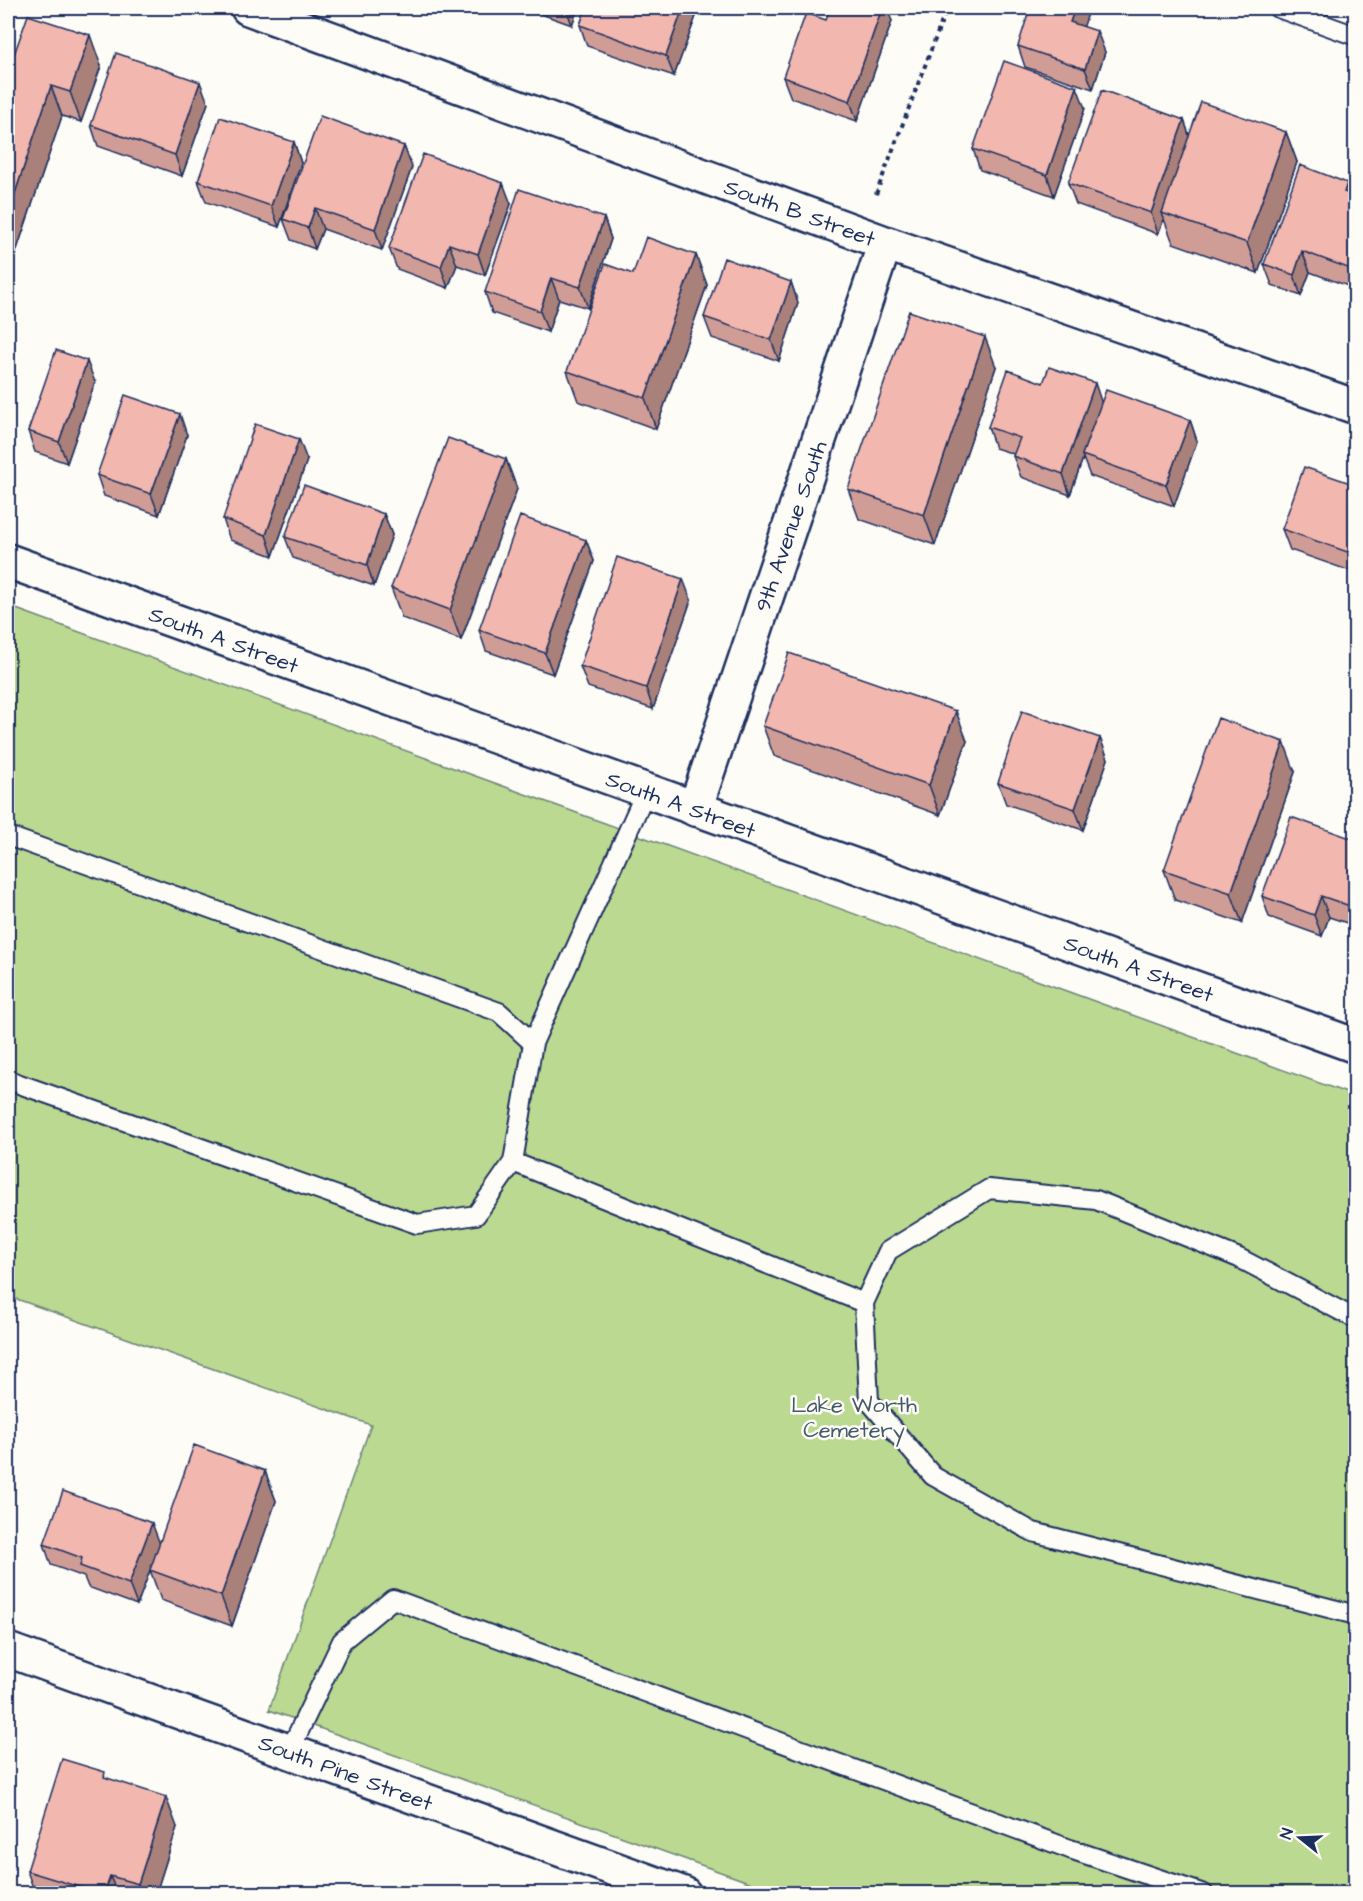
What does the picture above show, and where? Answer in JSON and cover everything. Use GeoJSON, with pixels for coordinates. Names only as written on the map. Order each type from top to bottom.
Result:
{"type":"FeatureCollection","features":[{"type":"Feature","properties":{"kind":"street","name":"South B Street"},"geometry":{"type":"LineString","coordinates":[[248,8],[885,243],[1356,407]]}},
{"type":"Feature","properties":{"kind":"street","name":"9th Avenue South"},"geometry":{"type":"LineString","coordinates":[[695,808],[885,243]]}},
{"type":"Feature","properties":{"kind":"street","name":"South A Street"},"geometry":{"type":"LineString","coordinates":[[8,561],[1356,1046]]}},
{"type":"Feature","properties":{"kind":"street","name":"South Pine Street"},"geometry":{"type":"LineString","coordinates":[[8,1650],[684,1893]]}},
{"type":"Feature","properties":{"kind":"lane"},"geometry":{"type":"LineString","coordinates":[[1278,8],[1356,36]]}},
{"type":"Feature","properties":{"kind":"lane"},"geometry":{"type":"LineString","coordinates":[[8,1080],[417,1224],[476,1215],[513,1162],[533,1043],[646,791]]}},
{"type":"Feature","properties":{"kind":"lane"},"geometry":{"type":"LineString","coordinates":[[8,836],[499,1012],[533,1043]]}},
{"type":"Feature","properties":{"kind":"lane"},"geometry":{"type":"LineString","coordinates":[[513,1162],[864,1303]]}},
{"type":"Feature","properties":{"kind":"lane"},"geometry":{"type":"LineString","coordinates":[[1356,1319],[1239,1258],[1096,1200],[989,1189],[888,1251],[864,1303],[869,1401],[933,1476],[1033,1532],[1356,1615]]}},
{"type":"Feature","properties":{"kind":"lane"},"geometry":{"type":"LineString","coordinates":[[289,1752],[342,1641],[393,1599],[1070,1849],[1204,1893]]}},
{"type":"Feature","properties":{"kind":"path"},"geometry":{"type":"LineString","coordinates":[[876,194],[947,8]]}},
{"type":"Feature","properties":{"kind":"green space","name":"Lake Worth Cemetery"},"geometry":{"type":"Polygon","coordinates":[[[8,606],[1355,1096],[1355,1893],[779,1893],[269,1710],[371,1425],[8,1296],[8,606]]]}},
{"type":"Feature","properties":{"kind":"building"},"geometry":{"type":"Polygon","coordinates":[[[586,8],[683,8],[666,56],[580,25],[586,8]]]}},
{"type":"Feature","properties":{"kind":"building"},"geometry":{"type":"Polygon","coordinates":[[[830,8],[882,8],[850,101],[783,77],[806,13],[826,20],[830,8]]]}},
{"type":"Feature","properties":{"kind":"building"},"geometry":{"type":"Polygon","coordinates":[[[1030,8],[1075,8],[1070,22],[1097,31],[1085,69],[1018,46],[1030,8]]]}},
{"type":"Feature","properties":{"kind":"building"},"geometry":{"type":"Polygon","coordinates":[[[28,15],[90,35],[70,92],[51,86],[8,214],[8,65],[10,66],[28,15]]]}},
{"type":"Feature","properties":{"kind":"building"},"geometry":{"type":"Polygon","coordinates":[[[116,53],[200,82],[175,155],[91,125],[116,53]]]}},
{"type":"Feature","properties":{"kind":"building"},"geometry":{"type":"Polygon","coordinates":[[[1004,61],[1077,87],[1047,175],[973,149],[1004,61]]]}},
{"type":"Feature","properties":{"kind":"building"},"geometry":{"type":"Polygon","coordinates":[[[1102,90],[1184,120],[1151,213],[1068,183],[1102,90]]]}},
{"type":"Feature","properties":{"kind":"building"},"geometry":{"type":"Polygon","coordinates":[[[1201,102],[1286,132],[1247,243],[1162,213],[1201,102]]]}},
{"type":"Feature","properties":{"kind":"building"},"geometry":{"type":"Polygon","coordinates":[[[320,116],[404,146],[375,229],[315,208],[308,228],[283,219],[320,116]]]}},
{"type":"Feature","properties":{"kind":"building"},"geometry":{"type":"Polygon","coordinates":[[[220,117],[294,142],[271,206],[198,181],[220,117]]]}},
{"type":"Feature","properties":{"kind":"building"},"geometry":{"type":"Polygon","coordinates":[[[423,154],[503,183],[478,254],[449,244],[441,267],[389,248],[423,154]]]}},
{"type":"Feature","properties":{"kind":"building"},"geometry":{"type":"Polygon","coordinates":[[[1300,165],[1347,183],[1344,192],[1356,196],[1356,271],[1302,251],[1294,275],[1264,264],[1300,165]]]}},
{"type":"Feature","properties":{"kind":"building"},"geometry":{"type":"Polygon","coordinates":[[[519,189],[604,218],[580,287],[551,278],[540,311],[485,292],[519,189]]]}},
{"type":"Feature","properties":{"kind":"building"},"geometry":{"type":"Polygon","coordinates":[[[646,237],[696,255],[645,398],[567,371],[605,264],[633,274],[646,237]]]}},
{"type":"Feature","properties":{"kind":"building"},"geometry":{"type":"Polygon","coordinates":[[[724,258],[791,282],[771,340],[704,317],[724,258]]]}},
{"type":"Feature","properties":{"kind":"building"},"geometry":{"type":"Polygon","coordinates":[[[909,311],[985,337],[924,515],[848,489],[909,311]]]}},
{"type":"Feature","properties":{"kind":"building"},"geometry":{"type":"Polygon","coordinates":[[[56,350],[87,361],[59,442],[28,431],[56,350]]]}},
{"type":"Feature","properties":{"kind":"building"},"geometry":{"type":"Polygon","coordinates":[[[1049,367],[1095,383],[1063,474],[1013,456],[1020,438],[988,427],[1008,370],[1043,383],[1049,367]]]}},
{"type":"Feature","properties":{"kind":"building"},"geometry":{"type":"Polygon","coordinates":[[[1106,390],[1190,420],[1166,485],[1082,455],[1106,390]]]}},
{"type":"Feature","properties":{"kind":"building"},"geometry":{"type":"Polygon","coordinates":[[[125,395],[180,414],[151,494],[97,475],[125,395]]]}},
{"type":"Feature","properties":{"kind":"building"},"geometry":{"type":"Polygon","coordinates":[[[255,424],[299,439],[266,535],[223,519],[255,424]]]}},
{"type":"Feature","properties":{"kind":"building"},"geometry":{"type":"Polygon","coordinates":[[[448,438],[506,459],[450,610],[391,588],[448,438]]]}},
{"type":"Feature","properties":{"kind":"building"},"geometry":{"type":"Polygon","coordinates":[[[1304,467],[1356,485],[1356,555],[1282,529],[1304,467]]]}},
{"type":"Feature","properties":{"kind":"building"},"geometry":{"type":"Polygon","coordinates":[[[304,485],[384,514],[367,565],[285,537],[304,485]]]}},
{"type":"Feature","properties":{"kind":"building"},"geometry":{"type":"Polygon","coordinates":[[[520,516],[586,540],[545,653],[479,630],[520,516]]]}},
{"type":"Feature","properties":{"kind":"building"},"geometry":{"type":"Polygon","coordinates":[[[617,557],[683,579],[646,688],[580,666],[617,557]]]}},
{"type":"Feature","properties":{"kind":"building"},"geometry":{"type":"Polygon","coordinates":[[[789,653],[956,711],[929,785],[763,726],[789,653]]]}},
{"type":"Feature","properties":{"kind":"building"},"geometry":{"type":"Polygon","coordinates":[[[1022,711],[1100,738],[1075,809],[998,783],[1022,711]]]}},
{"type":"Feature","properties":{"kind":"building"},"geometry":{"type":"Polygon","coordinates":[[[1218,718],[1284,742],[1231,893],[1164,870],[1218,718]]]}},
{"type":"Feature","properties":{"kind":"building"},"geometry":{"type":"Polygon","coordinates":[[[1291,817],[1356,840],[1356,899],[1353,907],[1321,896],[1314,915],[1262,896],[1291,817]]]}},
{"type":"Feature","properties":{"kind":"building"},"geometry":{"type":"Polygon","coordinates":[[[194,1445],[265,1471],[221,1596],[150,1570],[194,1445]]]}},
{"type":"Feature","properties":{"kind":"building"},"geometry":{"type":"Polygon","coordinates":[[[63,1491],[152,1523],[129,1584],[80,1566],[82,1558],[44,1544],[63,1491]]]}},
{"type":"Feature","properties":{"kind":"building"},"geometry":{"type":"Polygon","coordinates":[[[62,1759],[105,1772],[104,1777],[166,1797],[138,1884],[110,1876],[104,1893],[99,1893],[27,1871],[62,1759]]]}}]}
